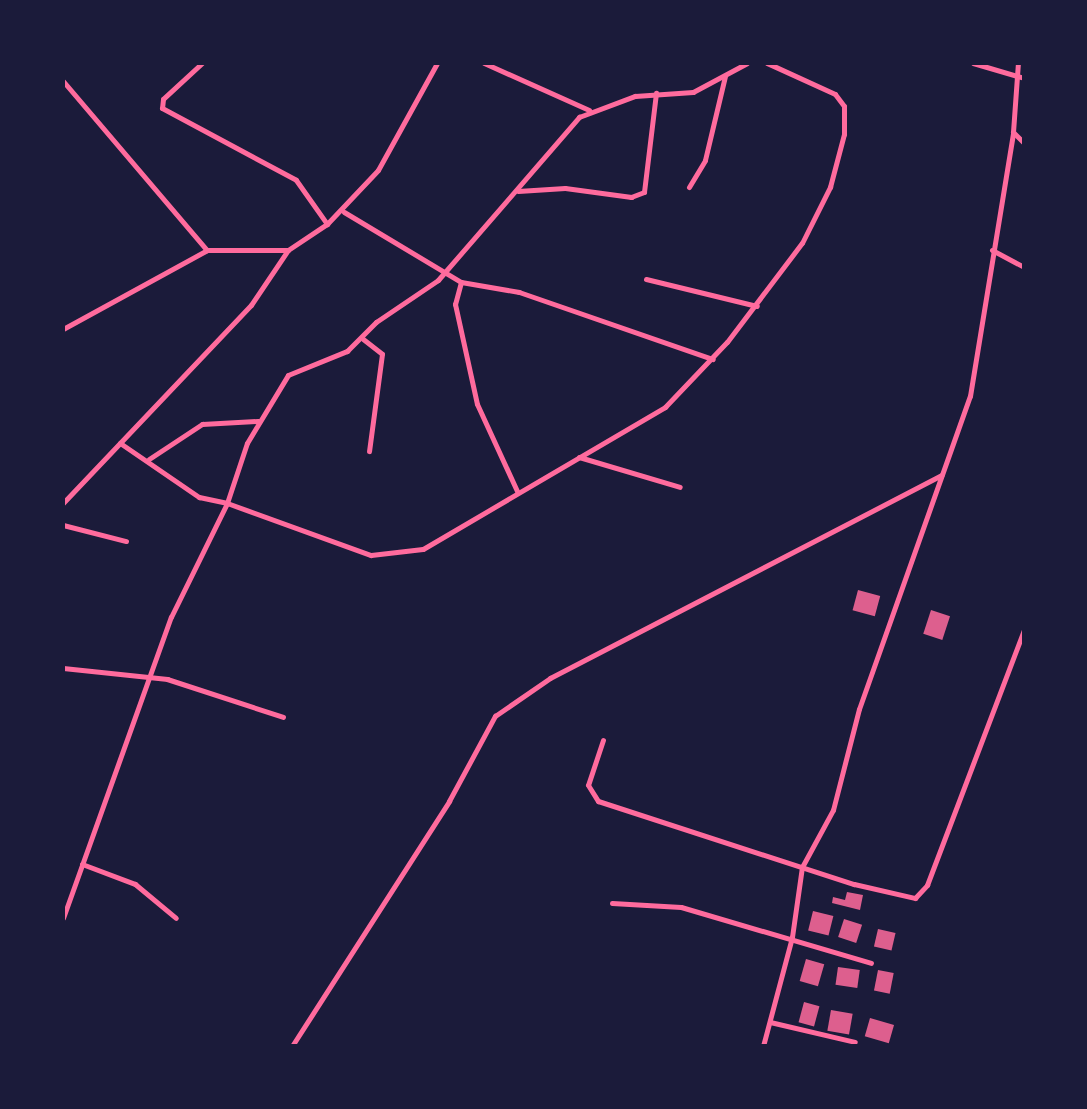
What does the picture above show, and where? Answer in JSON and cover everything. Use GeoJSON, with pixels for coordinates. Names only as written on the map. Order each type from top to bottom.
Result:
{"type":"FeatureCollection","features":[{"type":"Feature","properties":{"kind":"street"},"geometry":{"type":"LineString","coordinates":[[202,63],[163,99],[162,108],[296,180],[327,224]]}},
{"type":"Feature","properties":{"kind":"street"},"geometry":{"type":"LineString","coordinates":[[63,503],[251,305],[288,250],[344,212],[378,170],[438,63]]}},
{"type":"Feature","properties":{"kind":"street"},"geometry":{"type":"LineString","coordinates":[[484,63],[589,110]]}},
{"type":"Feature","properties":{"kind":"street"},"geometry":{"type":"LineString","coordinates":[[63,918],[149,677],[191,570],[227,503],[258,421],[296,368],[347,351],[363,339],[376,322],[446,273],[589,110],[656,93],[692,92],[747,63]]}},
{"type":"Feature","properties":{"kind":"street"},"geometry":{"type":"LineString","coordinates":[[120,443],[149,459],[199,497],[227,503],[362,553],[393,555],[445,539],[517,491],[665,407],[713,359],[757,306],[821,207],[845,122],[835,94],[767,63]]}},
{"type":"Feature","properties":{"kind":"street"},"geometry":{"type":"LineString","coordinates":[[973,63],[1014,78],[1024,78]]}},
{"type":"Feature","properties":{"kind":"street"},"geometry":{"type":"LineString","coordinates":[[763,1046],[792,937],[802,867],[833,810],[859,709],[970,396],[1013,132],[1014,78],[1018,63]]}},
{"type":"Feature","properties":{"kind":"street"},"geometry":{"type":"LineString","coordinates":[[688,187],[705,160],[725,76]]}},
{"type":"Feature","properties":{"kind":"street"},"geometry":{"type":"LineString","coordinates":[[63,81],[207,250]]}},
{"type":"Feature","properties":{"kind":"street"},"geometry":{"type":"LineString","coordinates":[[518,191],[565,188],[631,197],[644,192],[656,93]]}},
{"type":"Feature","properties":{"kind":"street"},"geometry":{"type":"LineString","coordinates":[[1013,132],[1024,143]]}},
{"type":"Feature","properties":{"kind":"street"},"geometry":{"type":"LineString","coordinates":[[344,212],[461,282],[519,292],[713,359]]}},
{"type":"Feature","properties":{"kind":"street"},"geometry":{"type":"LineString","coordinates":[[63,330],[207,250],[288,250]]}},
{"type":"Feature","properties":{"kind":"street"},"geometry":{"type":"LineString","coordinates":[[992,250],[1024,267]]}},
{"type":"Feature","properties":{"kind":"street"},"geometry":{"type":"LineString","coordinates":[[646,279],[757,306]]}},
{"type":"Feature","properties":{"kind":"street"},"geometry":{"type":"LineString","coordinates":[[461,282],[455,304],[477,404],[517,491]]}},
{"type":"Feature","properties":{"kind":"street"},"geometry":{"type":"LineString","coordinates":[[363,339],[382,354],[369,450]]}},
{"type":"Feature","properties":{"kind":"street"},"geometry":{"type":"LineString","coordinates":[[149,459],[202,424],[258,421]]}},
{"type":"Feature","properties":{"kind":"street"},"geometry":{"type":"LineString","coordinates":[[579,457],[680,487]]}},
{"type":"Feature","properties":{"kind":"street"},"geometry":{"type":"LineString","coordinates":[[292,1046],[495,716],[550,678],[942,474]]}},
{"type":"Feature","properties":{"kind":"street"},"geometry":{"type":"LineString","coordinates":[[63,525],[126,541]]}},
{"type":"Feature","properties":{"kind":"street"},"geometry":{"type":"LineString","coordinates":[[603,740],[587,785],[598,801],[904,898],[923,893],[1024,630]]}},
{"type":"Feature","properties":{"kind":"street"},"geometry":{"type":"LineString","coordinates":[[63,668],[149,677],[284,717]]}},
{"type":"Feature","properties":{"kind":"street"},"geometry":{"type":"LineString","coordinates":[[82,864],[135,884],[176,918]]}},
{"type":"Feature","properties":{"kind":"street"},"geometry":{"type":"LineString","coordinates":[[612,903],[674,906],[792,937],[871,963]]}},
{"type":"Feature","properties":{"kind":"street"},"geometry":{"type":"LineString","coordinates":[[770,1022],[855,1042]]}},
{"type":"Feature","properties":{"kind":"building"},"geometry":{"type":"Polygon","coordinates":[[[858,590],[880,596],[875,616],[853,610],[858,590]]]}},
{"type":"Feature","properties":{"kind":"building"},"geometry":{"type":"Polygon","coordinates":[[[931,610],[950,616],[942,640],[923,634],[931,610]]]}},
{"type":"Feature","properties":{"kind":"building"},"geometry":{"type":"Polygon","coordinates":[[[847,892],[863,895],[860,910],[832,903],[833,897],[845,900],[847,892]]]}},
{"type":"Feature","properties":{"kind":"building"},"geometry":{"type":"Polygon","coordinates":[[[813,911],[833,916],[829,935],[808,930],[813,911]]]}},
{"type":"Feature","properties":{"kind":"building"},"geometry":{"type":"Polygon","coordinates":[[[844,919],[862,925],[856,943],[838,937],[844,919]]]}},
{"type":"Feature","properties":{"kind":"building"},"geometry":{"type":"Polygon","coordinates":[[[878,929],[896,933],[891,951],[874,947],[878,929]]]}},
{"type":"Feature","properties":{"kind":"building"},"geometry":{"type":"Polygon","coordinates":[[[806,959],[824,964],[818,986],[800,981],[806,959]]]}},
{"type":"Feature","properties":{"kind":"building"},"geometry":{"type":"Polygon","coordinates":[[[838,967],[860,970],[857,988],[835,985],[838,967]]]}},
{"type":"Feature","properties":{"kind":"building"},"geometry":{"type":"Polygon","coordinates":[[[878,970],[894,973],[890,994],[874,991],[878,970]]]}},
{"type":"Feature","properties":{"kind":"building"},"geometry":{"type":"Polygon","coordinates":[[[804,1002],[819,1006],[814,1026],[799,1022],[804,1002]]]}},
{"type":"Feature","properties":{"kind":"building"},"geometry":{"type":"Polygon","coordinates":[[[831,1010],[853,1014],[849,1035],[827,1031],[831,1010]]]}},
{"type":"Feature","properties":{"kind":"building"},"geometry":{"type":"Polygon","coordinates":[[[870,1018],[894,1025],[889,1043],[865,1036],[870,1018]]]}}]}
